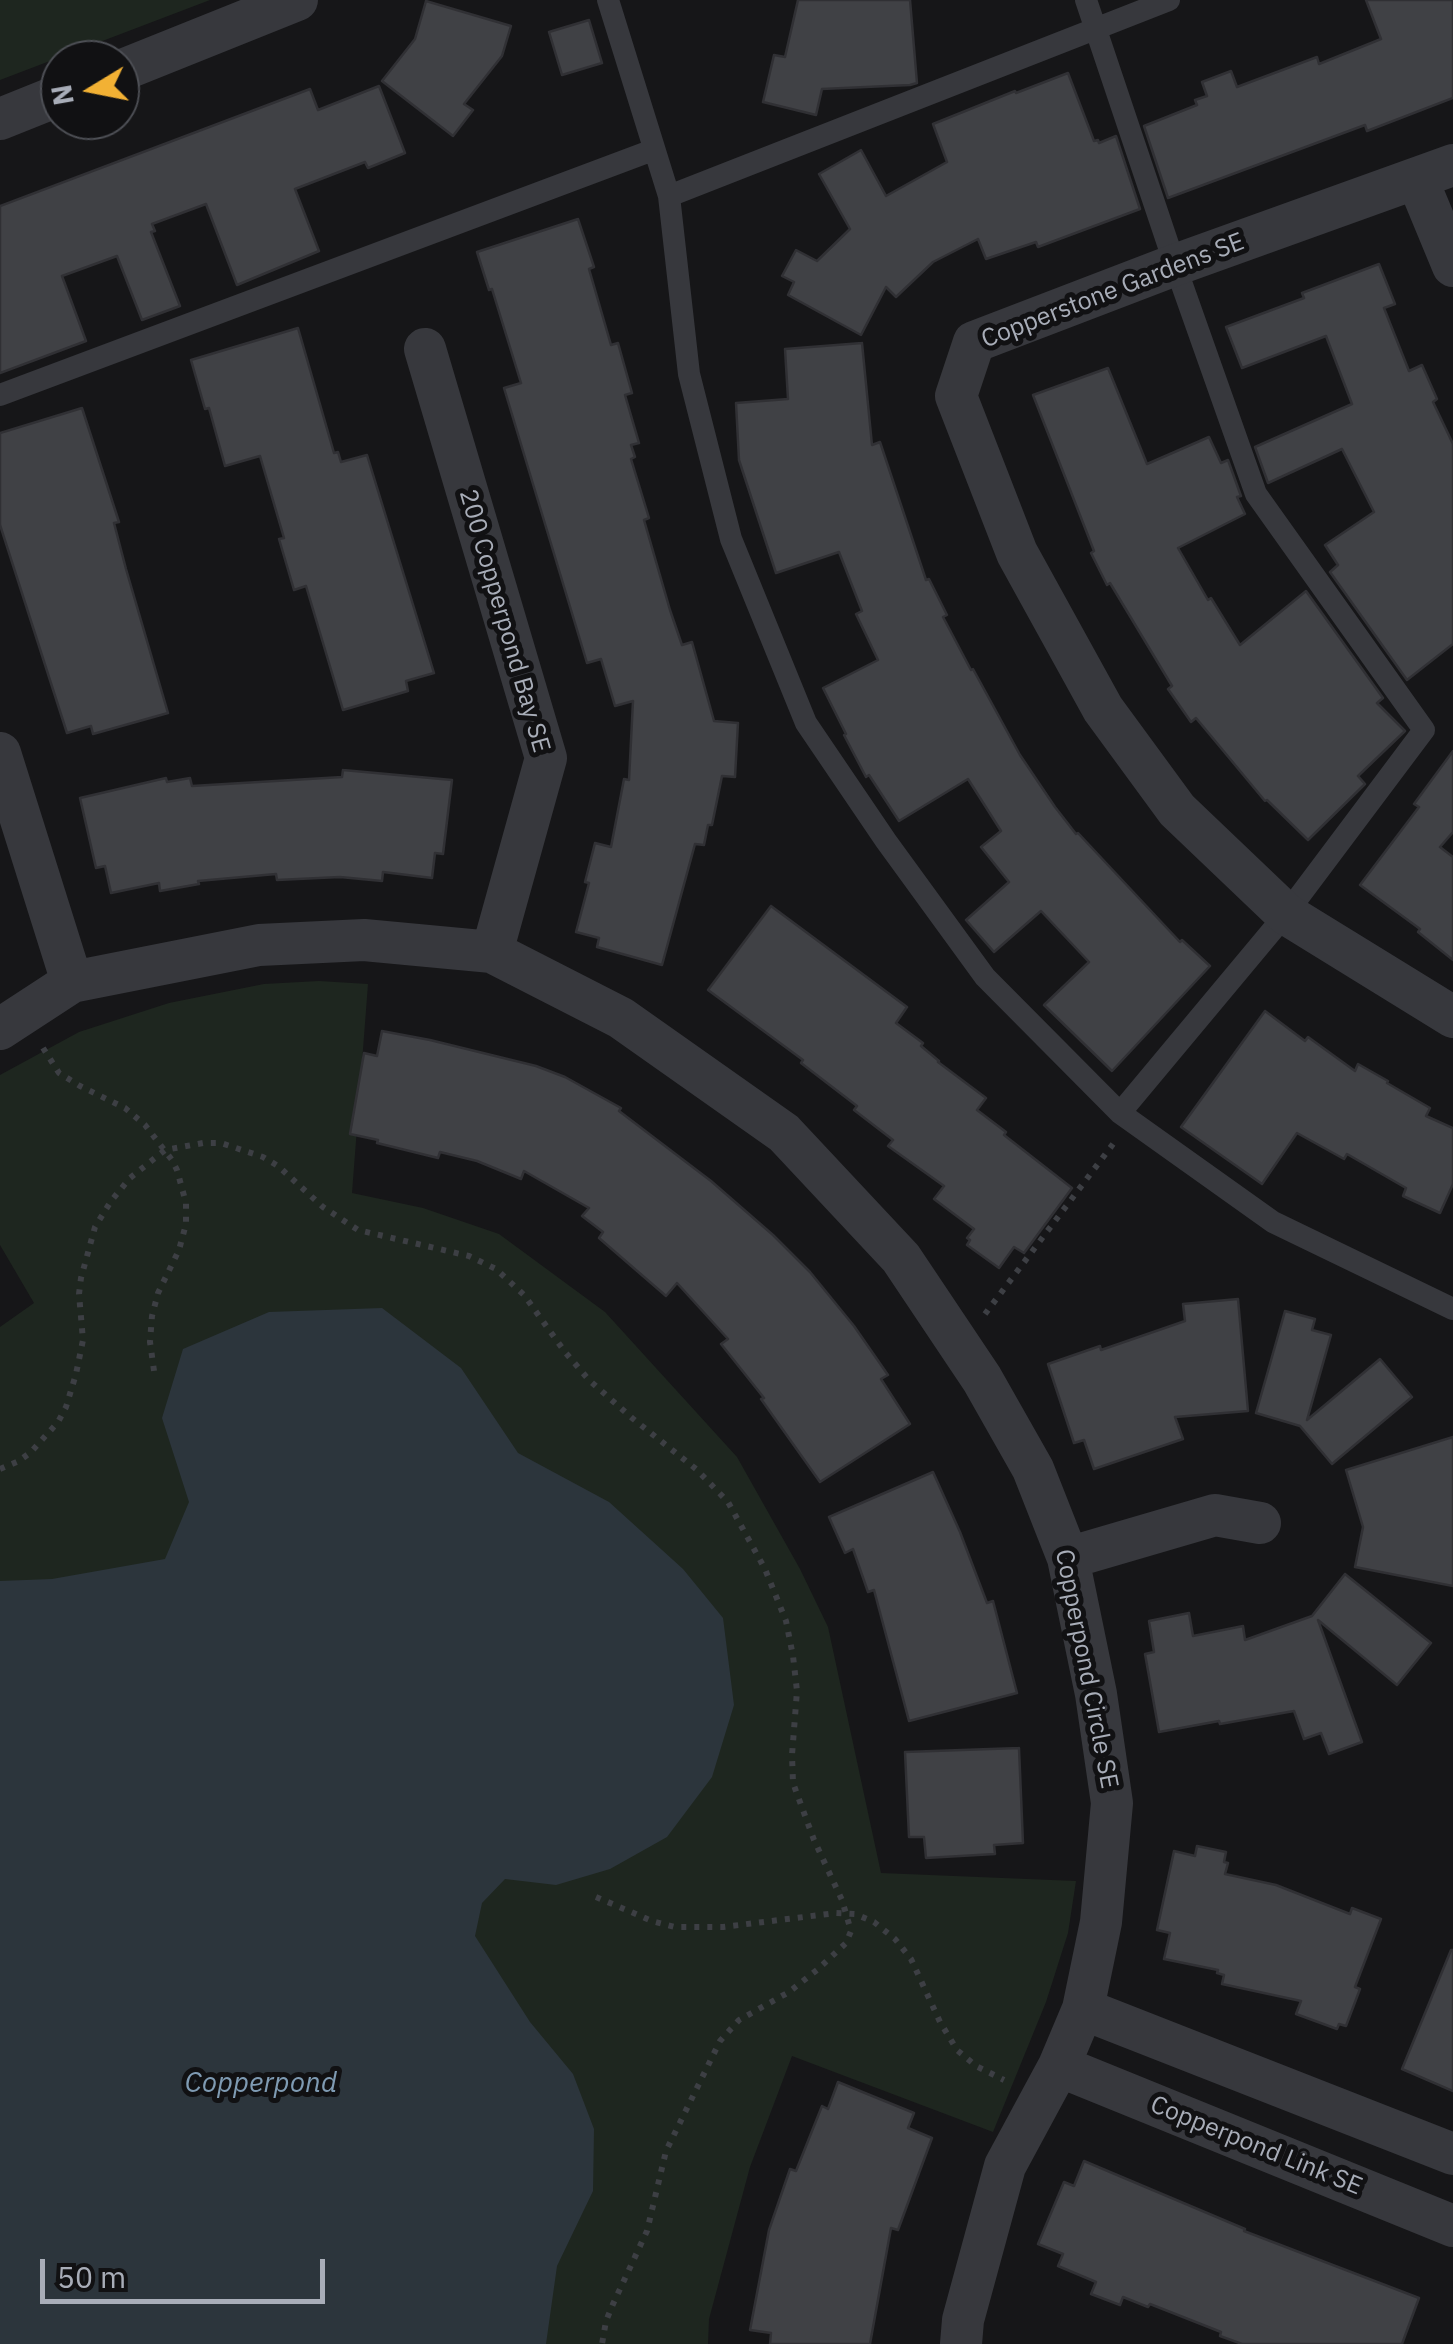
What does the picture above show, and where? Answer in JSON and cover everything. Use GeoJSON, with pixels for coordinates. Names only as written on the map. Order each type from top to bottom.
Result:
{"type":"FeatureCollection","features":[{"type":"Feature","properties":{"kind":"street"},"geometry":{"type":"LineString","coordinates":[[140,63],[297,0]]}},
{"type":"Feature","properties":{"kind":"street"},"geometry":{"type":"LineString","coordinates":[[0,119],[40,103]]}},
{"type":"Feature","properties":{"kind":"street"},"geometry":{"type":"LineString","coordinates":[[1435,172],[1453,266]]}},
{"type":"Feature","properties":{"kind":"street","name":"Copperstone Gardens SE"},"geometry":{"type":"LineString","coordinates":[[1435,172],[1175,264],[974,342],[956,396],[1017,553],[1103,709],[1177,810],[1286,914],[1453,1018]]}},
{"type":"Feature","properties":{"kind":"street","name":"200 Copperpond Bay SE"},"geometry":{"type":"LineString","coordinates":[[425,350],[546,758],[492,952]]}},
{"type":"Feature","properties":{"kind":"street"},"geometry":{"type":"LineString","coordinates":[[0,753],[72,982]]}},
{"type":"Feature","properties":{"kind":"street","name":"Copperpond Circle SE"},"geometry":{"type":"LineString","coordinates":[[0,1029],[72,982],[258,945],[364,940],[492,952],[621,1018],[784,1133],[901,1258],[982,1379],[1034,1469],[1068,1558],[1096,1694],[1112,1803],[1101,1922],[1083,2009],[1005,2166],[963,2320],[961,2344]]}},
{"type":"Feature","properties":{"kind":"street"},"geometry":{"type":"LineString","coordinates":[[1068,1558],[1216,1515],[1260,1522]]}},
{"type":"Feature","properties":{"kind":"street"},"geometry":{"type":"LineString","coordinates":[[1083,2009],[1453,2154]]}},
{"type":"Feature","properties":{"kind":"street","name":"Copperpond Link SE"},"geometry":{"type":"LineString","coordinates":[[1058,2066],[1453,2226]]}},
{"type":"Feature","properties":{"kind":"lane"},"geometry":{"type":"LineString","coordinates":[[608,0],[670,196],[689,374],[726,521],[806,723],[985,977],[1120,1112],[1274,1222],[1453,1309]]}},
{"type":"Feature","properties":{"kind":"lane"},"geometry":{"type":"LineString","coordinates":[[1086,0],[1256,494],[1424,730],[1286,914],[1120,1112]]}},
{"type":"Feature","properties":{"kind":"lane"},"geometry":{"type":"LineString","coordinates":[[670,196],[1170,0]]}},
{"type":"Feature","properties":{"kind":"lane"},"geometry":{"type":"LineString","coordinates":[[0,395],[654,150]]}},
{"type":"Feature","properties":{"kind":"path"},"geometry":{"type":"LineString","coordinates":[[40,1042],[60,1073],[124,1108],[145,1125],[178,1170],[186,1214],[179,1250],[158,1293],[152,1316],[150,1342],[155,1378]]}},
{"type":"Feature","properties":{"kind":"path"},"geometry":{"type":"LineString","coordinates":[[956,1343],[974,1328],[1119,1135],[1120,1112]]}},
{"type":"Feature","properties":{"kind":"path"},"geometry":{"type":"LineString","coordinates":[[0,1469],[31,1452],[66,1407],[81,1354],[80,1286],[95,1227],[110,1201],[130,1178],[165,1150],[203,1143],[228,1144],[278,1166],[323,1206],[358,1230],[469,1256],[496,1269],[524,1295],[589,1380],[696,1469],[728,1502],[766,1569],[786,1621],[797,1691],[794,1783],[851,1931],[837,1951],[789,1992],[739,2020],[720,2041],[666,2151],[647,2231],[606,2321],[602,2344]]}},
{"type":"Feature","properties":{"kind":"path"},"geometry":{"type":"LineString","coordinates":[[596,1897],[675,1927],[723,1927],[847,1914],[874,1922],[895,1938],[911,1960],[957,2050],[976,2066],[1004,2080]]}},
{"type":"Feature","properties":{"kind":"shaded area"},"geometry":{"type":"Polygon","coordinates":[[[0,0],[210,0],[105,40],[40,40],[40,65],[0,80],[0,0]]]}},
{"type":"Feature","properties":{"kind":"shaded area"},"geometry":{"type":"Polygon","coordinates":[[[264,984],[368,984],[352,1193],[423,1208],[499,1234],[605,1312],[737,1457],[828,1627],[881,1873],[1076,1881],[1068,1933],[1046,2002],[993,2132],[792,2056],[750,2167],[709,2319],[708,2344],[0,2344],[0,1327],[34,1303],[0,1245],[0,1075],[79,1032],[169,1003],[264,984]]]}},
{"type":"Feature","properties":{"kind":"water","name":"Copperpond"},"geometry":{"type":"Polygon","coordinates":[[[382,1308],[461,1368],[518,1453],[609,1502],[683,1569],[723,1618],[734,1705],[712,1777],[667,1837],[610,1869],[556,1885],[505,1879],[482,1903],[475,1936],[530,2022],[573,2074],[594,2129],[593,2191],[557,2266],[546,2344],[0,2344],[0,1581],[52,1579],[165,1559],[189,1502],[162,1418],[183,1349],[269,1312],[382,1308]]]}},
{"type":"Feature","properties":{"kind":"building"},"geometry":{"type":"Polygon","coordinates":[[[798,0],[910,0],[917,83],[822,89],[816,115],[763,102],[774,55],[785,57],[798,0]]]}},
{"type":"Feature","properties":{"kind":"building"},"geometry":{"type":"Polygon","coordinates":[[[1366,0],[1453,0],[1453,98],[1367,131],[1365,125],[1168,198],[1144,126],[1197,105],[1195,100],[1207,96],[1202,82],[1231,71],[1237,87],[1317,57],[1319,64],[1381,39],[1366,0]]]}},
{"type":"Feature","properties":{"kind":"building"},"geometry":{"type":"Polygon","coordinates":[[[426,1],[511,26],[502,56],[464,104],[473,110],[453,136],[382,81],[415,39],[426,1]]]}},
{"type":"Feature","properties":{"kind":"building"},"geometry":{"type":"Polygon","coordinates":[[[589,20],[602,63],[562,75],[549,32],[589,20]]]}},
{"type":"Feature","properties":{"kind":"building"},"geometry":{"type":"Polygon","coordinates":[[[1068,73],[1094,141],[1099,143],[1116,136],[1140,209],[1038,247],[1036,242],[986,259],[978,239],[933,262],[896,297],[886,287],[861,335],[788,295],[794,282],[782,276],[796,250],[817,261],[850,229],[819,174],[861,150],[886,196],[947,162],[933,124],[1068,73]]]}},
{"type":"Feature","properties":{"kind":"building"},"geometry":{"type":"Polygon","coordinates":[[[379,86],[405,153],[368,168],[365,162],[295,189],[319,251],[237,285],[206,204],[152,224],[155,231],[151,232],[180,306],[142,320],[117,256],[62,276],[86,341],[0,373],[0,206],[310,89],[318,110],[379,86]]]}},
{"type":"Feature","properties":{"kind":"building"},"geometry":{"type":"Polygon","coordinates":[[[578,219],[594,267],[589,269],[611,345],[618,343],[632,393],[625,395],[639,443],[631,445],[635,457],[631,459],[670,610],[682,645],[692,642],[714,721],[738,723],[735,777],[722,776],[712,825],[708,825],[704,845],[695,844],[662,965],[597,947],[599,938],[576,932],[595,843],[611,847],[624,779],[629,780],[633,701],[615,706],[601,659],[587,663],[504,388],[521,383],[477,252],[578,219]]]}},
{"type":"Feature","properties":{"kind":"building"},"geometry":{"type":"Polygon","coordinates":[[[1379,264],[1395,304],[1384,308],[1409,371],[1422,365],[1437,399],[1433,402],[1453,444],[1453,644],[1407,680],[1330,572],[1338,565],[1325,545],[1374,512],[1342,449],[1268,483],[1255,447],[1352,404],[1326,336],[1242,368],[1226,327],[1379,264]]]}},
{"type":"Feature","properties":{"kind":"building"},"geometry":{"type":"Polygon","coordinates":[[[298,328],[334,453],[338,452],[341,462],[367,455],[434,673],[406,681],[408,691],[343,710],[306,586],[294,590],[279,539],[284,538],[260,456],[225,466],[191,360],[298,328]]]}},
{"type":"Feature","properties":{"kind":"building"},"geometry":{"type":"Polygon","coordinates":[[[862,343],[872,445],[880,442],[926,580],[929,579],[947,615],[943,617],[971,670],[1020,755],[1076,834],[1180,942],[1210,966],[1112,1071],[1044,1005],[1089,962],[1041,911],[994,952],[966,920],[1009,882],[981,847],[1001,831],[968,779],[899,821],[869,775],[866,777],[823,688],[878,660],[856,614],[862,611],[839,552],[776,573],[739,460],[736,403],[788,399],[785,349],[862,343]]]}},
{"type":"Feature","properties":{"kind":"building"},"geometry":{"type":"Polygon","coordinates":[[[1108,368],[1147,464],[1209,437],[1221,463],[1228,460],[1245,514],[1178,548],[1240,645],[1306,591],[1383,698],[1377,703],[1405,731],[1358,776],[1365,784],[1308,840],[1265,801],[1196,718],[1191,722],[1091,553],[1094,551],[1033,395],[1108,368]]]}},
{"type":"Feature","properties":{"kind":"building"},"geometry":{"type":"Polygon","coordinates":[[[82,408],[119,522],[114,523],[168,713],[93,734],[91,726],[67,733],[0,525],[0,433],[82,408]]]}},
{"type":"Feature","properties":{"kind":"building"},"geometry":{"type":"Polygon","coordinates":[[[1453,751],[1453,832],[1440,847],[1453,857],[1453,960],[1418,932],[1420,929],[1360,885],[1419,807],[1414,804],[1453,751]]]}},
{"type":"Feature","properties":{"kind":"building"},"geometry":{"type":"Polygon","coordinates":[[[343,770],[452,780],[443,854],[435,853],[432,878],[383,872],[382,881],[340,877],[277,880],[276,874],[198,881],[199,884],[160,891],[159,883],[111,893],[105,866],[96,868],[80,798],[166,778],[167,782],[190,778],[192,786],[342,777],[343,770]]]}},
{"type":"Feature","properties":{"kind":"building"},"geometry":{"type":"Polygon","coordinates":[[[771,906],[907,1007],[896,1023],[923,1043],[921,1046],[938,1062],[986,1098],[977,1110],[1072,1188],[1024,1253],[1014,1247],[999,1268],[967,1245],[974,1229],[934,1199],[944,1186],[888,1146],[893,1140],[801,1063],[803,1060],[708,990],[771,906]]]}},
{"type":"Feature","properties":{"kind":"building"},"geometry":{"type":"Polygon","coordinates":[[[1265,1011],[1355,1071],[1358,1064],[1388,1081],[1430,1108],[1426,1116],[1453,1128],[1453,1184],[1440,1213],[1403,1196],[1406,1188],[1347,1154],[1344,1159],[1297,1133],[1262,1184],[1181,1127],[1265,1011]]]}},
{"type":"Feature","properties":{"kind":"building"},"geometry":{"type":"Polygon","coordinates":[[[382,1031],[536,1066],[621,1108],[619,1111],[711,1181],[810,1272],[888,1375],[881,1379],[910,1424],[820,1482],[761,1399],[764,1398],[721,1344],[728,1339],[677,1283],[666,1296],[599,1238],[603,1232],[582,1216],[589,1208],[524,1171],[521,1179],[477,1161],[440,1152],[438,1158],[350,1134],[364,1053],[377,1056],[382,1031]]]}},
{"type":"Feature","properties":{"kind":"building"},"geometry":{"type":"Polygon","coordinates":[[[1238,1299],[1248,1411],[1175,1417],[1183,1439],[1094,1469],[1084,1440],[1074,1443],[1048,1364],[1185,1321],[1183,1304],[1238,1299]]]}},
{"type":"Feature","properties":{"kind":"building"},"geometry":{"type":"Polygon","coordinates":[[[1285,1311],[1315,1319],[1312,1330],[1331,1335],[1307,1420],[1380,1359],[1412,1397],[1332,1464],[1300,1426],[1256,1413],[1285,1311]]]}},
{"type":"Feature","properties":{"kind":"building"},"geometry":{"type":"Polygon","coordinates":[[[1453,1437],[1453,1586],[1355,1567],[1363,1527],[1346,1470],[1453,1437]]]}},
{"type":"Feature","properties":{"kind":"building"},"geometry":{"type":"Polygon","coordinates":[[[933,1472],[987,1603],[993,1601],[1017,1693],[909,1721],[874,1590],[868,1592],[853,1549],[845,1553],[829,1517],[933,1472]]]}},
{"type":"Feature","properties":{"kind":"building"},"geometry":{"type":"Polygon","coordinates":[[[1345,1574],[1431,1643],[1397,1685],[1318,1620],[1362,1742],[1329,1754],[1321,1733],[1304,1739],[1294,1711],[1159,1732],[1145,1654],[1154,1652],[1149,1621],[1189,1613],[1193,1636],[1243,1626],[1245,1640],[1312,1616],[1345,1574]]]}},
{"type":"Feature","properties":{"kind":"building"},"geometry":{"type":"Polygon","coordinates":[[[1019,1748],[1023,1843],[994,1845],[995,1854],[926,1858],[924,1837],[909,1837],[905,1752],[1019,1748]]]}},
{"type":"Feature","properties":{"kind":"building"},"geometry":{"type":"Polygon","coordinates":[[[1197,1846],[1226,1852],[1225,1874],[1276,1885],[1350,1914],[1352,1908],[1381,1919],[1355,1987],[1360,1989],[1346,2026],[1339,2024],[1337,2029],[1296,2014],[1301,2001],[1222,1984],[1224,1975],[1218,1970],[1164,1959],[1170,1933],[1157,1930],[1174,1851],[1195,1856],[1197,1846]]]}},
{"type":"Feature","properties":{"kind":"building"},"geometry":{"type":"Polygon","coordinates":[[[1453,1950],[1453,2091],[1402,2069],[1453,1950]]]}},
{"type":"Feature","properties":{"kind":"building"},"geometry":{"type":"Polygon","coordinates":[[[838,2082],[914,2113],[908,2128],[932,2138],[898,2230],[891,2228],[870,2344],[770,2344],[771,2333],[750,2330],[769,2230],[790,2169],[796,2171],[822,2106],[828,2109],[838,2082]]]}},
{"type":"Feature","properties":{"kind":"building"},"geometry":{"type":"Polygon","coordinates":[[[1084,2161],[1244,2231],[1419,2298],[1402,2344],[1242,2344],[1150,2304],[1148,2307],[1123,2297],[1120,2305],[1091,2294],[1096,2282],[1058,2266],[1063,2254],[1038,2244],[1064,2182],[1074,2186],[1084,2161]]]}}]}
